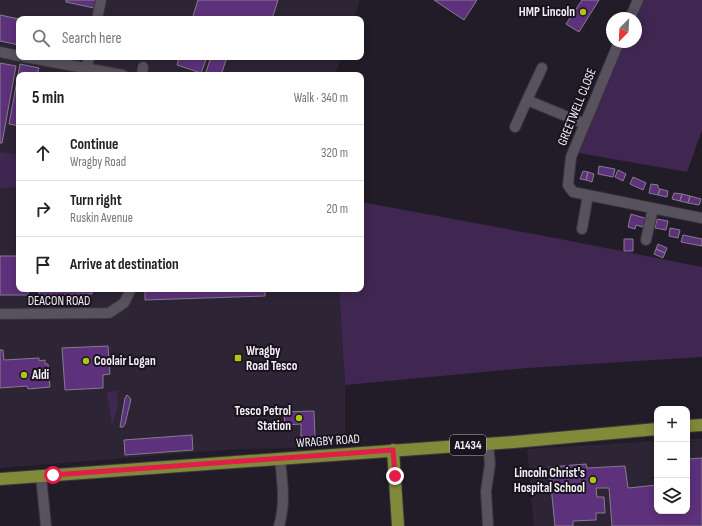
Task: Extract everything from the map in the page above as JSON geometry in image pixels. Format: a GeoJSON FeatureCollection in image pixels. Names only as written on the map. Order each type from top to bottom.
{"type":"FeatureCollection","features":[{"type":"Feature","properties":{"kind":"main road"},"geometry":{"type":"LineString","coordinates":[[690,426],[702,425]]}},
{"type":"Feature","properties":{"kind":"main road","name":"WRAGBY ROAD"},"geometry":{"type":"LineString","coordinates":[[0,478],[654,430]]}},
{"type":"Feature","properties":{"kind":"main road"},"geometry":{"type":"LineString","coordinates":[[393,450],[398,526]]}},
{"type":"Feature","properties":{"kind":"street"},"geometry":{"type":"LineString","coordinates":[[98,16],[101,0]]}},
{"type":"Feature","properties":{"kind":"street"},"geometry":{"type":"LineString","coordinates":[[633,12],[638,0]]}},
{"type":"Feature","properties":{"kind":"street","name":"GREETWELL CLOSE"},"geometry":{"type":"LineString","coordinates":[[588,195],[573,192],[568,184],[571,157],[617,48]]}},
{"type":"Feature","properties":{"kind":"street"},"geometry":{"type":"LineString","coordinates":[[0,52],[16,55]]}},
{"type":"Feature","properties":{"kind":"street"},"geometry":{"type":"LineString","coordinates":[[42,60],[108,72]]}},
{"type":"Feature","properties":{"kind":"street"},"geometry":{"type":"LineString","coordinates":[[87,68],[88,60]]}},
{"type":"Feature","properties":{"kind":"street"},"geometry":{"type":"LineString","coordinates":[[515,126],[542,68]]}},
{"type":"Feature","properties":{"kind":"street"},"geometry":{"type":"LineString","coordinates":[[527,100],[585,124]]}},
{"type":"Feature","properties":{"kind":"street"},"geometry":{"type":"LineString","coordinates":[[582,229],[588,195],[702,218]]}},
{"type":"Feature","properties":{"kind":"street"},"geometry":{"type":"LineString","coordinates":[[646,240],[653,208]]}},
{"type":"Feature","properties":{"kind":"street","name":"DEACON ROAD"},"geometry":{"type":"LineString","coordinates":[[0,314],[109,313],[124,303],[130,292]]}},
{"type":"Feature","properties":{"kind":"street"},"geometry":{"type":"LineString","coordinates":[[488,443],[490,464],[486,491],[488,526]]}},
{"type":"Feature","properties":{"kind":"street"},"geometry":{"type":"LineString","coordinates":[[279,526],[283,512],[283,487],[280,458]]}},
{"type":"Feature","properties":{"kind":"street"},"geometry":{"type":"LineString","coordinates":[[41,476],[46,526]]}},
{"type":"Feature","properties":{"kind":"shaded area"},"geometry":{"type":"Polygon","coordinates":[[[0,0],[360,0],[355,16],[16,16],[16,60],[340,60],[336,72],[16,72],[16,292],[339,292],[345,385],[345,443],[291,448],[237,449],[0,468],[0,0]]]}},
{"type":"Feature","properties":{"kind":"shaded area"},"geometry":{"type":"Polygon","coordinates":[[[641,0],[702,0],[702,130],[687,172],[579,153],[622,48],[642,48],[642,12],[636,12],[641,0]]]}},
{"type":"Feature","properties":{"kind":"shaded area"},"geometry":{"type":"Polygon","coordinates":[[[0,152],[16,155],[16,187],[0,188],[0,152]]]}},
{"type":"Feature","properties":{"kind":"shaded area"},"geometry":{"type":"Polygon","coordinates":[[[364,203],[702,267],[702,357],[527,368],[345,385],[339,292],[364,292],[364,203]]]}},
{"type":"Feature","properties":{"kind":"shaded area"},"geometry":{"type":"Polygon","coordinates":[[[117,391],[118,406],[112,426],[107,392],[117,391]]]}},
{"type":"Feature","properties":{"kind":"shaded area","name":"Lincoln Christ's Hospital School"},"geometry":{"type":"Polygon","coordinates":[[[690,439],[702,439],[702,526],[534,526],[527,449],[654,441],[654,514],[690,514],[690,439]]]}},
{"type":"Feature","properties":{"kind":"building"},"geometry":{"type":"Polygon","coordinates":[[[66,0],[96,0],[94,8],[66,2],[66,0]]]}},
{"type":"Feature","properties":{"kind":"building"},"geometry":{"type":"Polygon","coordinates":[[[198,0],[278,0],[273,16],[193,16],[198,0]]]}},
{"type":"Feature","properties":{"kind":"building"},"geometry":{"type":"Polygon","coordinates":[[[434,0],[477,0],[464,20],[434,0]]]}},
{"type":"Feature","properties":{"kind":"building","name":"HMP Lincoln"},"geometry":{"type":"Polygon","coordinates":[[[582,0],[599,0],[579,32],[566,24],[582,0]]]}},
{"type":"Feature","properties":{"kind":"building"},"geometry":{"type":"Polygon","coordinates":[[[0,15],[16,18],[16,44],[0,41],[0,15]]]}},
{"type":"Feature","properties":{"kind":"building"},"geometry":{"type":"Polygon","coordinates":[[[178,60],[206,60],[201,72],[177,65],[178,60]]]}},
{"type":"Feature","properties":{"kind":"building"},"geometry":{"type":"Polygon","coordinates":[[[210,60],[226,60],[222,72],[206,72],[210,60]]]}},
{"type":"Feature","properties":{"kind":"building"},"geometry":{"type":"Polygon","coordinates":[[[0,63],[16,66],[2,143],[0,143],[0,63]]]}},
{"type":"Feature","properties":{"kind":"building"},"geometry":{"type":"Polygon","coordinates":[[[20,64],[39,68],[38,72],[19,72],[20,64]]]}},
{"type":"Feature","properties":{"kind":"building"},"geometry":{"type":"Polygon","coordinates":[[[16,86],[16,125],[9,124],[16,86]]]}},
{"type":"Feature","properties":{"kind":"building"},"geometry":{"type":"Polygon","coordinates":[[[599,166],[615,169],[613,177],[598,174],[599,166]]]}},
{"type":"Feature","properties":{"kind":"building"},"geometry":{"type":"Polygon","coordinates":[[[618,170],[626,174],[623,181],[615,177],[618,170]]]}},
{"type":"Feature","properties":{"kind":"building"},"geometry":{"type":"Polygon","coordinates":[[[583,171],[588,172],[586,180],[580,179],[583,171]]]}},
{"type":"Feature","properties":{"kind":"building"},"geometry":{"type":"Polygon","coordinates":[[[588,172],[594,174],[592,182],[586,180],[588,172]]]}},
{"type":"Feature","properties":{"kind":"building"},"geometry":{"type":"Polygon","coordinates":[[[633,177],[646,183],[643,190],[630,184],[633,177]]]}},
{"type":"Feature","properties":{"kind":"building"},"geometry":{"type":"Polygon","coordinates":[[[651,184],[658,185],[658,188],[660,189],[658,195],[649,193],[651,184]]]}},
{"type":"Feature","properties":{"kind":"building"},"geometry":{"type":"Polygon","coordinates":[[[660,189],[668,191],[667,197],[658,195],[660,189]]]}},
{"type":"Feature","properties":{"kind":"building"},"geometry":{"type":"Polygon","coordinates":[[[674,193],[682,194],[680,201],[672,199],[674,193]]]}},
{"type":"Feature","properties":{"kind":"building"},"geometry":{"type":"Polygon","coordinates":[[[682,194],[690,196],[688,203],[680,201],[682,194]]]}},
{"type":"Feature","properties":{"kind":"building"},"geometry":{"type":"Polygon","coordinates":[[[690,196],[701,199],[699,205],[688,203],[690,196]]]}},
{"type":"Feature","properties":{"kind":"building"},"geometry":{"type":"Polygon","coordinates":[[[631,214],[648,219],[647,226],[643,225],[643,227],[636,225],[635,229],[628,227],[631,214]]]}},
{"type":"Feature","properties":{"kind":"building"},"geometry":{"type":"Polygon","coordinates":[[[657,219],[668,221],[666,230],[655,228],[657,219]]]}},
{"type":"Feature","properties":{"kind":"building"},"geometry":{"type":"Polygon","coordinates":[[[670,228],[680,230],[678,238],[669,236],[670,228]]]}},
{"type":"Feature","properties":{"kind":"building"},"geometry":{"type":"Polygon","coordinates":[[[683,235],[702,239],[702,246],[681,242],[683,235]]]}},
{"type":"Feature","properties":{"kind":"building"},"geometry":{"type":"Polygon","coordinates":[[[624,239],[633,239],[633,251],[624,251],[624,239]]]}},
{"type":"Feature","properties":{"kind":"building"},"geometry":{"type":"Polygon","coordinates":[[[658,244],[667,248],[665,253],[656,249],[658,244]]]}},
{"type":"Feature","properties":{"kind":"building"},"geometry":{"type":"Polygon","coordinates":[[[656,249],[665,253],[663,258],[654,254],[656,249]]]}},
{"type":"Feature","properties":{"kind":"building"},"geometry":{"type":"Polygon","coordinates":[[[0,256],[16,256],[16,292],[28,292],[28,295],[0,295],[0,256]]]}},
{"type":"Feature","properties":{"kind":"building"},"geometry":{"type":"Polygon","coordinates":[[[39,292],[92,292],[92,294],[39,295],[39,292]]]}},
{"type":"Feature","properties":{"kind":"building"},"geometry":{"type":"Polygon","coordinates":[[[145,292],[265,292],[265,296],[145,300],[145,292]]]}},
{"type":"Feature","properties":{"kind":"building","name":"Coolair Logan"},"geometry":{"type":"Polygon","coordinates":[[[108,346],[110,374],[103,375],[103,388],[65,390],[62,348],[108,346]]]}},
{"type":"Feature","properties":{"kind":"building","name":"Aldi"},"geometry":{"type":"Polygon","coordinates":[[[0,350],[3,350],[4,360],[39,358],[39,361],[45,360],[45,364],[48,364],[50,387],[28,389],[27,386],[0,388],[0,350]]]}},
{"type":"Feature","properties":{"kind":"building"},"geometry":{"type":"Polygon","coordinates":[[[127,395],[131,399],[125,424],[123,427],[120,427],[125,398],[127,395]]]}},
{"type":"Feature","properties":{"kind":"building","name":"Tesco Petrol Station"},"geometry":{"type":"Polygon","coordinates":[[[314,411],[315,437],[301,437],[301,424],[285,425],[284,412],[314,411]]]}},
{"type":"Feature","properties":{"kind":"building"},"geometry":{"type":"Polygon","coordinates":[[[192,435],[193,450],[125,455],[124,440],[192,435]]]}},
{"type":"Feature","properties":{"kind":"building"},"geometry":{"type":"Polygon","coordinates":[[[702,458],[702,526],[612,526],[609,488],[596,488],[597,497],[604,497],[605,513],[596,513],[596,520],[573,521],[573,526],[555,526],[549,467],[586,464],[587,468],[625,466],[628,488],[654,485],[654,514],[690,514],[690,459],[702,458]]]}},
{"type":"Feature","properties":{"kind":"place","name":"HMP Lincoln"},"geometry":{"type":"Point","coordinates":[583,12]}},
{"type":"Feature","properties":{"kind":"place","name":"Wragby Road Tesco"},"geometry":{"type":"Point","coordinates":[238,358]}},
{"type":"Feature","properties":{"kind":"place","name":"Coolair Logan"},"geometry":{"type":"Point","coordinates":[86,361]}},
{"type":"Feature","properties":{"kind":"place","name":"Aldi"},"geometry":{"type":"Point","coordinates":[24,375]}},
{"type":"Feature","properties":{"kind":"place","name":"Tesco Petrol Station"},"geometry":{"type":"Point","coordinates":[299,418]}},
{"type":"Feature","properties":{"kind":"place","name":"Lincoln Christ's Hospital School"},"geometry":{"type":"Point","coordinates":[593,480]}},
{"type":"Feature","properties":{"kind":"route"},"geometry":{"type":"LineString","coordinates":[[53,475],[393,450],[395,476]]}}]}
